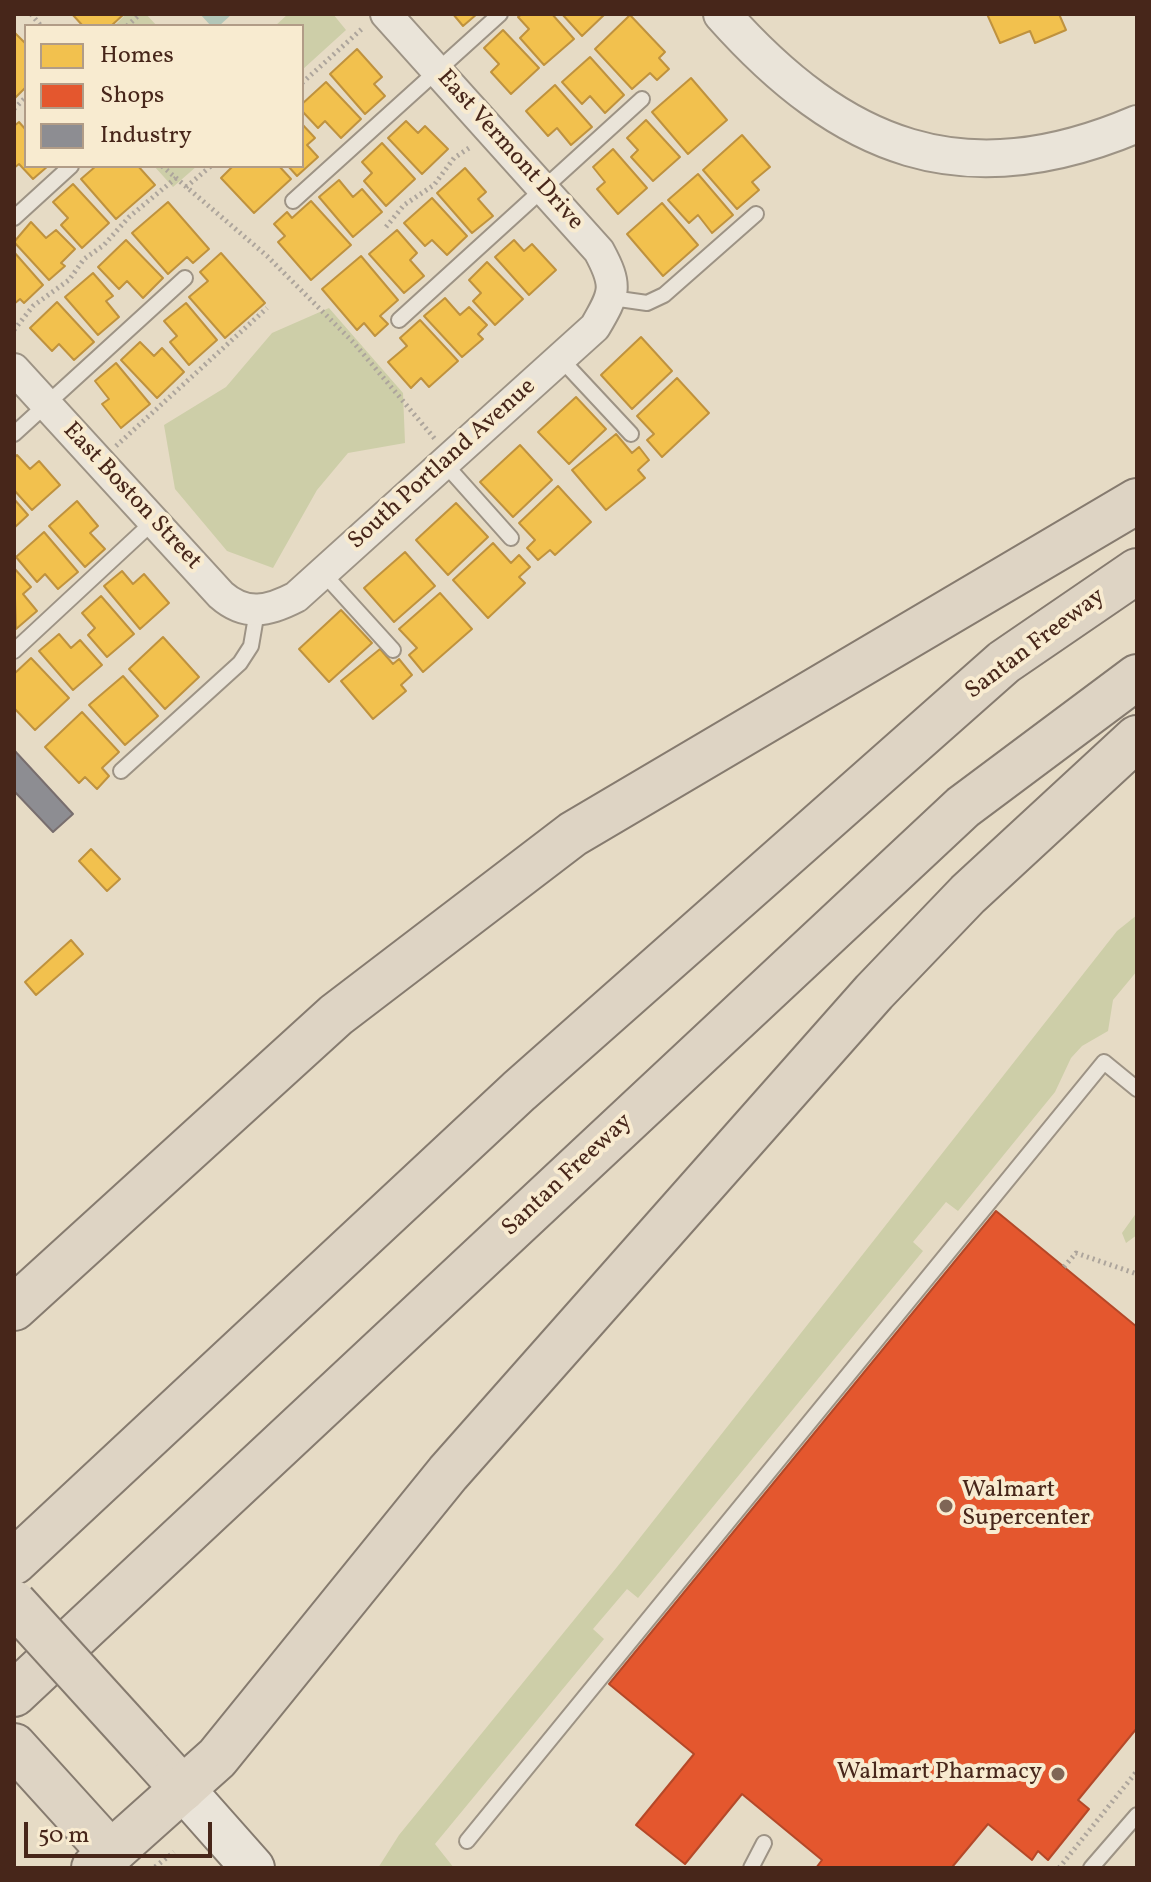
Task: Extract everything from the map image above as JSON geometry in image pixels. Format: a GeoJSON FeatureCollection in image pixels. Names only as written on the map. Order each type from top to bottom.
{"type":"FeatureCollection","features":[{"type":"Feature","properties":{"kind":"main road"},"geometry":{"type":"LineString","coordinates":[[14,1308],[336,1015],[573,834],[1137,501]]}},
{"type":"Feature","properties":{"kind":"main road","name":"Santan Freeway"},"geometry":{"type":"LineString","coordinates":[[14,1562],[519,1091],[956,704],[1004,662],[1137,571]]}},
{"type":"Feature","properties":{"kind":"main road","name":"Santan Freeway"},"geometry":{"type":"LineString","coordinates":[[14,1694],[963,807],[1137,677]]}},
{"type":"Feature","properties":{"kind":"main road"},"geometry":{"type":"LineString","coordinates":[[14,1746],[76,1814],[110,1863],[217,1758],[448,1473],[874,992],[968,894],[1137,738]]}},
{"type":"Feature","properties":{"kind":"main road"},"geometry":{"type":"LineString","coordinates":[[14,1603],[253,1868]]}},
{"type":"Feature","properties":{"kind":"street"},"geometry":{"type":"LineString","coordinates":[[722,14],[757,54],[827,111],[876,136],[932,156],[1021,156],[1077,145],[1137,124]]}},
{"type":"Feature","properties":{"kind":"street","name":"East Vermont Drive"},"geometry":{"type":"LineString","coordinates":[[375,20],[437,71],[599,251],[612,274],[612,298]]}},
{"type":"Feature","properties":{"kind":"street","name":"South Portland Avenue"},"geometry":{"type":"LineString","coordinates":[[257,611],[270,610],[296,597],[442,455],[595,327],[612,298]]}},
{"type":"Feature","properties":{"kind":"street","name":"East Boston Street"},"geometry":{"type":"LineString","coordinates":[[14,369],[225,598],[235,605],[257,611]]}},
{"type":"Feature","properties":{"kind":"lane"},"geometry":{"type":"LineString","coordinates":[[293,201],[500,14]]}},
{"type":"Feature","properties":{"kind":"lane"},"geometry":{"type":"LineString","coordinates":[[399,320],[642,99]]}},
{"type":"Feature","properties":{"kind":"lane"},"geometry":{"type":"LineString","coordinates":[[14,218],[69,168]]}},
{"type":"Feature","properties":{"kind":"lane"},"geometry":{"type":"LineString","coordinates":[[612,298],[647,303],[664,295],[756,214]]}},
{"type":"Feature","properties":{"kind":"lane"},"geometry":{"type":"LineString","coordinates":[[14,434],[185,278]]}},
{"type":"Feature","properties":{"kind":"lane"},"geometry":{"type":"LineString","coordinates":[[560,358],[631,434]]}},
{"type":"Feature","properties":{"kind":"lane"},"geometry":{"type":"LineString","coordinates":[[442,455],[511,538]]}},
{"type":"Feature","properties":{"kind":"lane"},"geometry":{"type":"LineString","coordinates":[[14,651],[154,521]]}},
{"type":"Feature","properties":{"kind":"lane"},"geometry":{"type":"LineString","coordinates":[[323,573],[393,650]]}},
{"type":"Feature","properties":{"kind":"lane"},"geometry":{"type":"LineString","coordinates":[[121,771],[240,663],[251,646],[257,611]]}},
{"type":"Feature","properties":{"kind":"lane"},"geometry":{"type":"LineString","coordinates":[[467,1841],[1104,1062],[1137,1089]]}},
{"type":"Feature","properties":{"kind":"lane"},"geometry":{"type":"LineString","coordinates":[[1091,1868],[1137,1815]]}},
{"type":"Feature","properties":{"kind":"lane"},"geometry":{"type":"LineString","coordinates":[[751,1868],[764,1843]]}},
{"type":"Feature","properties":{"kind":"path"},"geometry":{"type":"LineString","coordinates":[[304,81],[375,20]]}},
{"type":"Feature","properties":{"kind":"path"},"geometry":{"type":"LineString","coordinates":[[386,227],[404,205],[434,185],[454,158],[473,146]]}},
{"type":"Feature","properties":{"kind":"path"},"geometry":{"type":"LineString","coordinates":[[164,168],[267,256],[354,343],[442,455]]}},
{"type":"Feature","properties":{"kind":"path"},"geometry":{"type":"LineString","coordinates":[[186,187],[209,168]]}},
{"type":"Feature","properties":{"kind":"path"},"geometry":{"type":"LineString","coordinates":[[14,330],[33,306],[69,280],[84,259],[111,239],[129,217],[176,178]]}},
{"type":"Feature","properties":{"kind":"path"},"geometry":{"type":"LineString","coordinates":[[113,450],[267,308]]}},
{"type":"Feature","properties":{"kind":"path"},"geometry":{"type":"LineString","coordinates":[[1064,1267],[1076,1253],[1137,1274]]}},
{"type":"Feature","properties":{"kind":"path"},"geometry":{"type":"LineString","coordinates":[[1059,1868],[1137,1771]]}},
{"type":"Feature","properties":{"kind":"path"},"geometry":{"type":"LineString","coordinates":[[155,1867],[174,1852]]}},
{"type":"Feature","properties":{"kind":"green space"},"geometry":{"type":"Polygon","coordinates":[[[126,14],[146,14],[155,24],[116,24],[126,14]]]}},
{"type":"Feature","properties":{"kind":"green space"},"geometry":{"type":"Polygon","coordinates":[[[288,14],[333,14],[346,30],[304,68],[304,24],[277,24],[288,14]]]}},
{"type":"Feature","properties":{"kind":"green space"},"geometry":{"type":"Polygon","coordinates":[[[156,168],[195,168],[173,187],[156,168]]]}},
{"type":"Feature","properties":{"kind":"green space"},"geometry":{"type":"Polygon","coordinates":[[[329,308],[403,393],[405,443],[348,453],[317,490],[273,568],[227,551],[175,489],[164,425],[226,387],[272,333],[329,308]]]}},
{"type":"Feature","properties":{"kind":"green space"},"geometry":{"type":"Polygon","coordinates":[[[1137,915],[1137,971],[1113,1000],[1108,1031],[1082,1046],[1071,1058],[1055,1092],[958,1211],[946,1202],[913,1242],[923,1251],[638,1598],[627,1589],[593,1629],[604,1639],[435,1844],[454,1868],[378,1868],[399,1835],[617,1567],[1117,931],[1137,915]]]}},
{"type":"Feature","properties":{"kind":"green space"},"geometry":{"type":"Polygon","coordinates":[[[1137,1212],[1137,1235],[1126,1243],[1122,1233],[1137,1212]]]}},
{"type":"Feature","properties":{"kind":"shaded area"},"geometry":{"type":"Polygon","coordinates":[[[200,14],[232,14],[221,24],[209,24],[200,14]]]}},
{"type":"Feature","properties":{"kind":"building: Homes"},"geometry":{"type":"Polygon","coordinates":[[[72,14],[124,14],[113,24],[81,24],[72,14]]]}},
{"type":"Feature","properties":{"kind":"building: Homes"},"geometry":{"type":"Polygon","coordinates":[[[453,14],[477,14],[463,26],[453,14]]]}},
{"type":"Feature","properties":{"kind":"building: Homes"},"geometry":{"type":"Polygon","coordinates":[[[522,14],[552,14],[574,39],[544,65],[520,38],[529,29],[518,17],[522,14]]]}},
{"type":"Feature","properties":{"kind":"building: Homes"},"geometry":{"type":"Polygon","coordinates":[[[562,14],[605,14],[582,36],[562,14]]]}},
{"type":"Feature","properties":{"kind":"building: Homes"},"geometry":{"type":"Polygon","coordinates":[[[987,14],[1059,14],[1066,30],[1035,43],[1030,31],[1000,43],[987,14]]]}},
{"type":"Feature","properties":{"kind":"building: Homes"},"geometry":{"type":"Polygon","coordinates":[[[630,15],[665,52],[659,58],[669,69],[657,80],[650,73],[632,89],[595,49],[630,15]]]}},
{"type":"Feature","properties":{"kind":"building: Homes"},"geometry":{"type":"Polygon","coordinates":[[[503,30],[539,68],[511,94],[491,72],[499,64],[484,48],[503,30]]]}},
{"type":"Feature","properties":{"kind":"building: Homes"},"geometry":{"type":"Polygon","coordinates":[[[14,32],[24,42],[24,89],[14,99],[14,32]]]}},
{"type":"Feature","properties":{"kind":"building: Homes"},"geometry":{"type":"Polygon","coordinates":[[[357,49],[382,77],[374,84],[385,96],[365,114],[330,74],[357,49]]]}},
{"type":"Feature","properties":{"kind":"building: Homes"},"geometry":{"type":"Polygon","coordinates":[[[590,57],[624,95],[605,113],[590,96],[582,104],[562,82],[590,57]]]}},
{"type":"Feature","properties":{"kind":"building: Homes"},"geometry":{"type":"Polygon","coordinates":[[[691,78],[727,120],[688,154],[652,112],[691,78]]]}},
{"type":"Feature","properties":{"kind":"building: Homes"},"geometry":{"type":"Polygon","coordinates":[[[326,82],[361,119],[341,138],[325,121],[318,128],[304,113],[304,102],[326,82]]]}},
{"type":"Feature","properties":{"kind":"building: Homes"},"geometry":{"type":"Polygon","coordinates":[[[555,85],[592,127],[571,145],[557,128],[548,136],[526,111],[555,85]]]}},
{"type":"Feature","properties":{"kind":"building: Homes"},"geometry":{"type":"Polygon","coordinates":[[[646,120],[680,157],[653,181],[631,157],[638,150],[627,138],[646,120]]]}},
{"type":"Feature","properties":{"kind":"building: Homes"},"geometry":{"type":"Polygon","coordinates":[[[406,121],[418,133],[425,126],[448,149],[422,174],[388,138],[406,121]]]}},
{"type":"Feature","properties":{"kind":"building: Homes"},"geometry":{"type":"Polygon","coordinates":[[[19,122],[24,128],[24,168],[46,168],[33,179],[19,164],[14,168],[14,126],[19,122]]]}},
{"type":"Feature","properties":{"kind":"building: Homes"},"geometry":{"type":"Polygon","coordinates":[[[304,126],[315,138],[307,145],[318,157],[297,176],[290,168],[304,168],[304,126]]]}},
{"type":"Feature","properties":{"kind":"building: Homes"},"geometry":{"type":"Polygon","coordinates":[[[742,135],[770,167],[752,182],[759,190],[737,209],[703,170],[742,135]]]}},
{"type":"Feature","properties":{"kind":"building: Homes"},"geometry":{"type":"Polygon","coordinates":[[[382,143],[415,179],[386,206],[364,181],[372,173],[362,162],[382,143]]]}},
{"type":"Feature","properties":{"kind":"building: Homes"},"geometry":{"type":"Polygon","coordinates":[[[613,149],[647,188],[618,214],[597,189],[605,182],[593,167],[613,149]]]}},
{"type":"Feature","properties":{"kind":"building: Homes"},"geometry":{"type":"Polygon","coordinates":[[[94,168],[140,168],[155,185],[116,219],[81,179],[94,168]]]}},
{"type":"Feature","properties":{"kind":"building: Homes"},"geometry":{"type":"Polygon","coordinates":[[[231,168],[281,168],[291,179],[254,213],[221,178],[231,168]]]}},
{"type":"Feature","properties":{"kind":"building: Homes"},"geometry":{"type":"Polygon","coordinates":[[[465,168],[486,192],[478,199],[493,216],[472,233],[437,193],[465,168]]]}},
{"type":"Feature","properties":{"kind":"building: Homes"},"geometry":{"type":"Polygon","coordinates":[[[698,174],[733,215],[712,233],[698,215],[689,223],[668,200],[698,174]]]}},
{"type":"Feature","properties":{"kind":"building: Homes"},"geometry":{"type":"Polygon","coordinates":[[[339,180],[353,197],[362,189],[382,212],[353,237],[319,197],[339,180]]]}},
{"type":"Feature","properties":{"kind":"building: Homes"},"geometry":{"type":"Polygon","coordinates":[[[73,184],[109,223],[82,248],[61,225],[68,218],[53,202],[73,184]]]}},
{"type":"Feature","properties":{"kind":"building: Homes"},"geometry":{"type":"Polygon","coordinates":[[[432,198],[467,236],[447,255],[432,240],[425,246],[404,223],[432,198]]]}},
{"type":"Feature","properties":{"kind":"building: Homes"},"geometry":{"type":"Polygon","coordinates":[[[311,201],[351,245],[311,280],[278,242],[285,236],[274,224],[287,212],[292,218],[311,201]]]}},
{"type":"Feature","properties":{"kind":"building: Homes"},"geometry":{"type":"Polygon","coordinates":[[[168,202],[209,249],[193,263],[187,257],[168,274],[132,233],[168,202]]]}},
{"type":"Feature","properties":{"kind":"building: Homes"},"geometry":{"type":"Polygon","coordinates":[[[662,203],[698,245],[663,276],[627,234],[662,203]]]}},
{"type":"Feature","properties":{"kind":"building: Homes"},"geometry":{"type":"Polygon","coordinates":[[[31,222],[46,238],[56,230],[75,249],[61,263],[65,266],[49,280],[14,242],[31,222]]]}},
{"type":"Feature","properties":{"kind":"building: Homes"},"geometry":{"type":"Polygon","coordinates":[[[397,230],[417,253],[410,260],[424,276],[404,293],[369,254],[397,230]]]}},
{"type":"Feature","properties":{"kind":"building: Homes"},"geometry":{"type":"Polygon","coordinates":[[[126,240],[163,278],[143,298],[127,281],[119,289],[98,267],[126,240]]]}},
{"type":"Feature","properties":{"kind":"building: Homes"},"geometry":{"type":"Polygon","coordinates":[[[514,240],[524,251],[532,244],[556,270],[529,295],[495,257],[514,240]]]}},
{"type":"Feature","properties":{"kind":"building: Homes"},"geometry":{"type":"Polygon","coordinates":[[[14,252],[43,285],[24,303],[20,299],[14,304],[14,252]]]}},
{"type":"Feature","properties":{"kind":"building: Homes"},"geometry":{"type":"Polygon","coordinates":[[[221,253],[265,303],[225,338],[189,297],[208,281],[200,272],[221,253]]]}},
{"type":"Feature","properties":{"kind":"building: Homes"},"geometry":{"type":"Polygon","coordinates":[[[361,256],[398,300],[380,316],[388,324],[375,336],[364,323],[357,330],[322,289],[361,256]]]}},
{"type":"Feature","properties":{"kind":"building: Homes"},"geometry":{"type":"Polygon","coordinates":[[[487,262],[523,299],[495,325],[473,301],[481,293],[469,280],[487,262]]]}},
{"type":"Feature","properties":{"kind":"building: Homes"},"geometry":{"type":"Polygon","coordinates":[[[93,273],[113,296],[106,301],[119,317],[98,335],[65,297],[93,273]]]}},
{"type":"Feature","properties":{"kind":"building: Homes"},"geometry":{"type":"Polygon","coordinates":[[[445,298],[460,315],[469,307],[487,325],[478,334],[483,339],[462,357],[424,316],[445,298]]]}},
{"type":"Feature","properties":{"kind":"building: Homes"},"geometry":{"type":"Polygon","coordinates":[[[57,302],[94,342],[74,360],[59,344],[52,351],[30,328],[57,302]]]}},
{"type":"Feature","properties":{"kind":"building: Homes"},"geometry":{"type":"Polygon","coordinates":[[[186,303],[217,340],[189,365],[170,342],[177,336],[164,321],[186,303]]]}},
{"type":"Feature","properties":{"kind":"building: Homes"},"geometry":{"type":"Polygon","coordinates":[[[420,320],[458,361],[429,387],[421,378],[411,388],[388,362],[407,346],[400,338],[420,320]]]}},
{"type":"Feature","properties":{"kind":"building: Homes"},"geometry":{"type":"Polygon","coordinates":[[[641,337],[672,371],[632,409],[601,375],[641,337]]]}},
{"type":"Feature","properties":{"kind":"building: Homes"},"geometry":{"type":"Polygon","coordinates":[[[140,342],[154,356],[162,348],[184,372],[157,398],[121,360],[140,342]]]}},
{"type":"Feature","properties":{"kind":"building: Homes"},"geometry":{"type":"Polygon","coordinates":[[[116,363],[150,404],[121,428],[102,404],[109,399],[95,381],[116,363]]]}},
{"type":"Feature","properties":{"kind":"building: Homes"},"geometry":{"type":"Polygon","coordinates":[[[677,378],[709,413],[662,457],[647,440],[654,434],[637,416],[677,378]]]}},
{"type":"Feature","properties":{"kind":"building: Homes"},"geometry":{"type":"Polygon","coordinates":[[[576,397],[606,429],[569,464],[538,432],[576,397]]]}},
{"type":"Feature","properties":{"kind":"building: Homes"},"geometry":{"type":"Polygon","coordinates":[[[616,434],[632,453],[639,447],[649,460],[638,470],[645,478],[606,510],[572,470],[616,434]]]}},
{"type":"Feature","properties":{"kind":"building: Homes"},"geometry":{"type":"Polygon","coordinates":[[[520,445],[552,480],[513,517],[480,482],[520,445]]]}},
{"type":"Feature","properties":{"kind":"building: Homes"},"geometry":{"type":"Polygon","coordinates":[[[17,455],[30,469],[39,461],[60,485],[32,510],[14,490],[14,458],[17,455]]]}},
{"type":"Feature","properties":{"kind":"building: Homes"},"geometry":{"type":"Polygon","coordinates":[[[558,486],[591,522],[555,555],[550,550],[538,560],[527,548],[535,540],[519,523],[558,486]]]}},
{"type":"Feature","properties":{"kind":"building: Homes"},"geometry":{"type":"Polygon","coordinates":[[[14,499],[28,515],[14,528],[14,499]]]}},
{"type":"Feature","properties":{"kind":"building: Homes"},"geometry":{"type":"Polygon","coordinates":[[[77,501],[98,526],[90,533],[105,549],[85,567],[49,526],[77,501]]]}},
{"type":"Feature","properties":{"kind":"building: Homes"},"geometry":{"type":"Polygon","coordinates":[[[456,503],[488,537],[448,575],[416,540],[456,503]]]}},
{"type":"Feature","properties":{"kind":"building: Homes"},"geometry":{"type":"Polygon","coordinates":[[[44,532],[78,572],[58,589],[45,574],[37,582],[16,557],[44,532]]]}},
{"type":"Feature","properties":{"kind":"building: Homes"},"geometry":{"type":"Polygon","coordinates":[[[493,543],[511,563],[519,555],[530,567],[519,577],[525,583],[488,618],[453,580],[493,543]]]}},
{"type":"Feature","properties":{"kind":"building: Homes"},"geometry":{"type":"Polygon","coordinates":[[[405,552],[435,586],[394,622],[364,588],[405,552]]]}},
{"type":"Feature","properties":{"kind":"building: Homes"},"geometry":{"type":"Polygon","coordinates":[[[14,568],[31,587],[23,594],[37,611],[16,629],[14,568]]]}},
{"type":"Feature","properties":{"kind":"building: Homes"},"geometry":{"type":"Polygon","coordinates":[[[122,571],[133,584],[144,574],[169,603],[140,629],[104,586],[122,571]]]}},
{"type":"Feature","properties":{"kind":"building: Homes"},"geometry":{"type":"Polygon","coordinates":[[[440,593],[472,629],[423,672],[409,655],[417,648],[399,629],[440,593]]]}},
{"type":"Feature","properties":{"kind":"building: Homes"},"geometry":{"type":"Polygon","coordinates":[[[101,596],[134,634],[107,657],[88,635],[95,628],[82,613],[101,596]]]}},
{"type":"Feature","properties":{"kind":"building: Homes"},"geometry":{"type":"Polygon","coordinates":[[[341,610],[372,643],[329,682],[299,649],[341,610]]]}},
{"type":"Feature","properties":{"kind":"building: Homes"},"geometry":{"type":"Polygon","coordinates":[[[59,634],[71,648],[80,640],[102,665],[73,690],[39,651],[59,634]]]}},
{"type":"Feature","properties":{"kind":"building: Homes"},"geometry":{"type":"Polygon","coordinates":[[[163,637],[199,677],[165,709],[129,669],[163,637]]]}},
{"type":"Feature","properties":{"kind":"building: Homes"},"geometry":{"type":"Polygon","coordinates":[[[380,649],[393,664],[399,659],[412,675],[401,685],[406,691],[373,719],[341,681],[380,649]]]}},
{"type":"Feature","properties":{"kind":"building: Homes"},"geometry":{"type":"Polygon","coordinates":[[[31,658],[69,698],[35,730],[14,708],[14,674],[31,658]]]}},
{"type":"Feature","properties":{"kind":"building: Homes"},"geometry":{"type":"Polygon","coordinates":[[[123,676],[158,716],[125,745],[89,705],[123,676]]]}},
{"type":"Feature","properties":{"kind":"building: Homes"},"geometry":{"type":"Polygon","coordinates":[[[82,712],[119,752],[102,768],[109,776],[97,789],[85,777],[79,783],[45,747],[82,712]]]}},
{"type":"Feature","properties":{"kind":"building: Homes"},"geometry":{"type":"Polygon","coordinates":[[[91,849],[120,879],[107,891],[79,861],[91,849]]]}},
{"type":"Feature","properties":{"kind":"building: Homes"},"geometry":{"type":"Polygon","coordinates":[[[71,940],[83,954],[36,995],[25,982],[71,940]]]}},
{"type":"Feature","properties":{"kind":"building: Shops","name":"Walmart Supercenter"},"geometry":{"type":"Polygon","coordinates":[[[996,1211],[1137,1327],[1137,1728],[1078,1800],[1089,1809],[1048,1860],[1038,1851],[1032,1860],[988,1824],[953,1866],[956,1868],[816,1868],[822,1860],[742,1794],[685,1864],[636,1825],[694,1754],[609,1684],[996,1211]]]}},
{"type":"Feature","properties":{"kind":"building: Industry"},"geometry":{"type":"Polygon","coordinates":[[[14,750],[73,814],[53,832],[14,791],[14,750]]]}},
{"type":"Feature","properties":{"kind":"place","name":"Walmart Supercenter"},"geometry":{"type":"Point","coordinates":[946,1506]}},
{"type":"Feature","properties":{"kind":"place","name":"Walmart Pharmacy"},"geometry":{"type":"Point","coordinates":[1058,1774]}}]}
